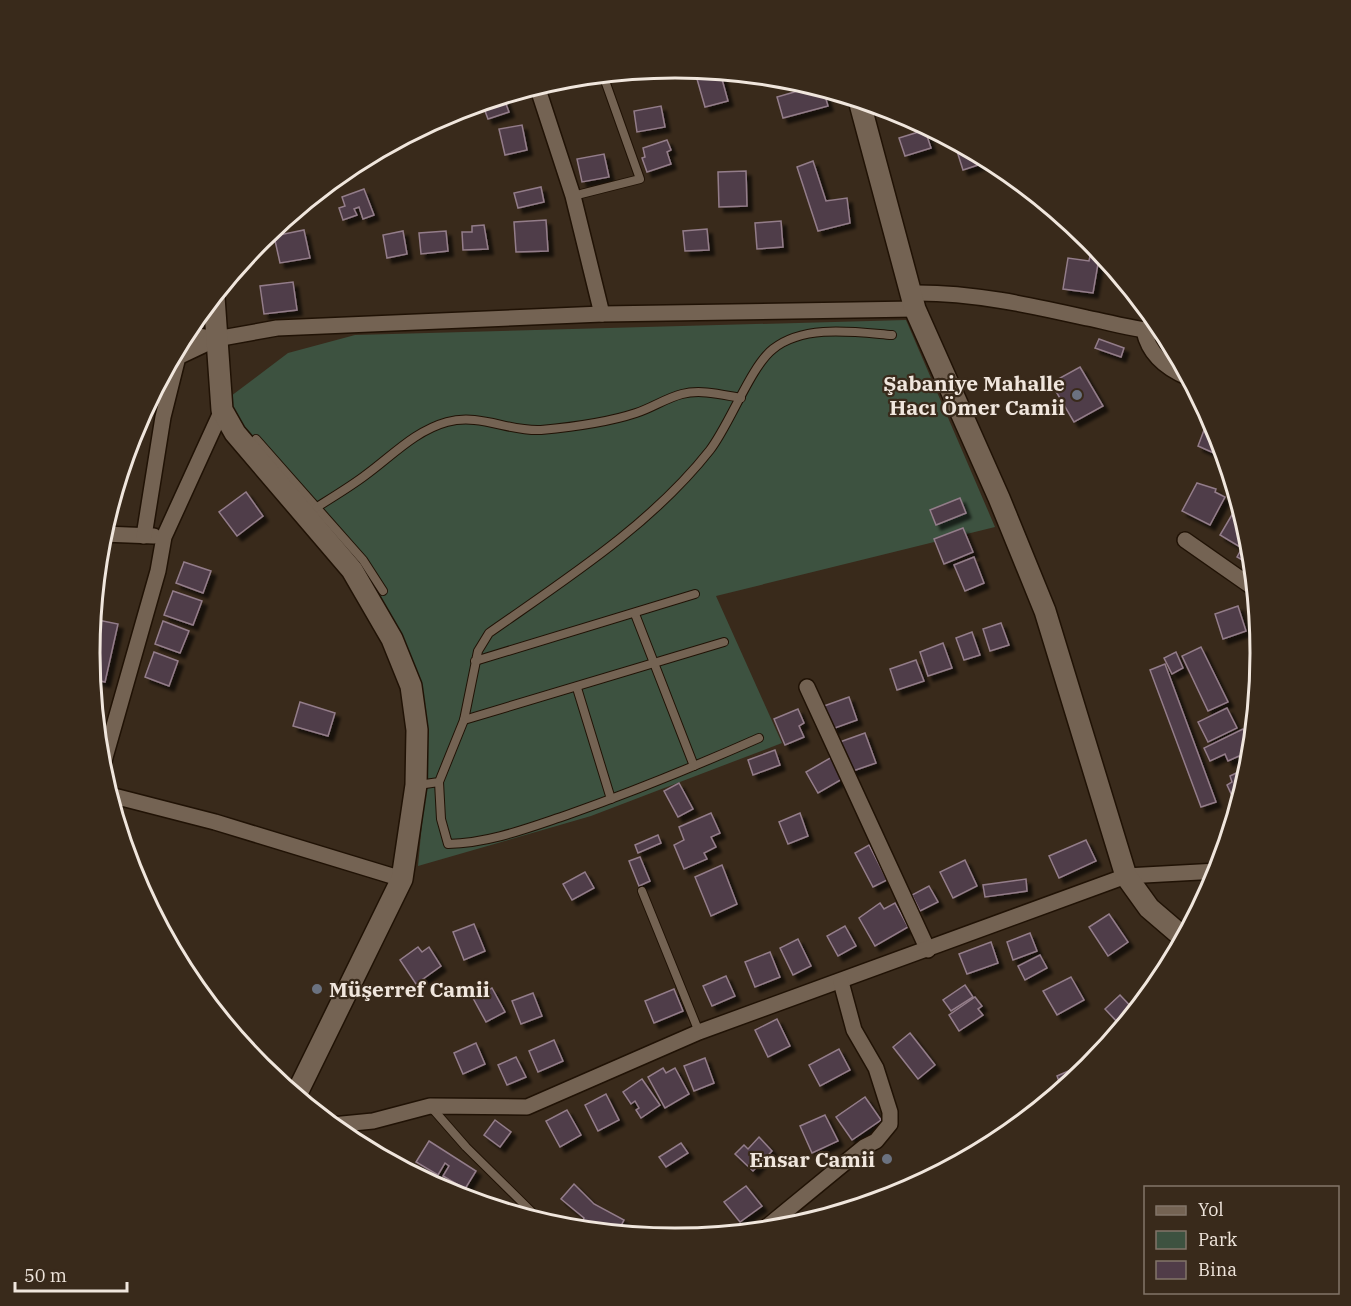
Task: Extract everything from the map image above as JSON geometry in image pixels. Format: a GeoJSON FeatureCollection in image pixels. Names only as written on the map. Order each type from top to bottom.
{"type":"FeatureCollection","features":[{"type":"Feature","properties":{"kind":"street"},"geometry":{"type":"LineString","coordinates":[[540,95],[573,196],[602,314]]}},
{"type":"Feature","properties":{"kind":"street"},"geometry":{"type":"LineString","coordinates":[[862,110],[914,301],[1045,611],[1126,876],[1149,908],[1178,932]]}},
{"type":"Feature","properties":{"kind":"street"},"geometry":{"type":"LineString","coordinates":[[185,354],[216,339],[277,328],[914,301],[949,293],[1087,317],[1152,332]]}},
{"type":"Feature","properties":{"kind":"street"},"geometry":{"type":"LineString","coordinates":[[215,309],[222,410],[235,433],[352,570],[392,639],[411,686],[417,730],[416,785],[402,879],[299,1088]]}},
{"type":"Feature","properties":{"kind":"street"},"geometry":{"type":"LineString","coordinates":[[1144,331],[1146,343],[1156,358],[1175,369]]}},
{"type":"Feature","properties":{"kind":"street"},"geometry":{"type":"LineString","coordinates":[[196,336],[216,339]]}},
{"type":"Feature","properties":{"kind":"street"},"geometry":{"type":"LineString","coordinates":[[144,536],[163,417],[174,372]]}},
{"type":"Feature","properties":{"kind":"street"},"geometry":{"type":"LineString","coordinates":[[105,729],[158,571],[164,537],[222,410]]}},
{"type":"Feature","properties":{"kind":"street"},"geometry":{"type":"LineString","coordinates":[[113,535],[164,537]]}},
{"type":"Feature","properties":{"kind":"street"},"geometry":{"type":"LineString","coordinates":[[1185,540],[1246,584]]}},
{"type":"Feature","properties":{"kind":"street"},"geometry":{"type":"LineString","coordinates":[[807,687],[928,950]]}},
{"type":"Feature","properties":{"kind":"street"},"geometry":{"type":"LineString","coordinates":[[119,797],[215,822],[402,879]]}},
{"type":"Feature","properties":{"kind":"street"},"geometry":{"type":"LineString","coordinates":[[346,1124],[373,1121],[430,1106],[526,1107],[699,1032],[1126,876],[1208,872]]}},
{"type":"Feature","properties":{"kind":"street"},"geometry":{"type":"LineString","coordinates":[[777,1219],[864,1148],[876,1141],[890,1124],[890,1112],[876,1068],[854,1030],[841,982]]}},
{"type":"Feature","properties":{"kind":"lane"},"geometry":{"type":"LineString","coordinates":[[573,196],[640,179],[606,82]]}},
{"type":"Feature","properties":{"kind":"lane"},"geometry":{"type":"LineString","coordinates":[[759,738],[611,799],[521,831],[473,843],[448,844],[441,819],[439,782],[464,720],[475,661],[489,633],[621,537],[668,495],[710,450],[772,349],[801,334],[858,333],[892,336]]}},
{"type":"Feature","properties":{"kind":"lane"},"geometry":{"type":"LineString","coordinates":[[317,507],[364,476],[403,444],[446,422],[464,420],[492,422],[521,431],[543,430],[590,424],[637,413],[683,393],[713,393],[741,398]]}},
{"type":"Feature","properties":{"kind":"lane"},"geometry":{"type":"LineString","coordinates":[[256,439],[363,560],[383,591]]}},
{"type":"Feature","properties":{"kind":"lane"},"geometry":{"type":"LineString","coordinates":[[475,661],[695,594]]}},
{"type":"Feature","properties":{"kind":"lane"},"geometry":{"type":"LineString","coordinates":[[635,614],[694,766]]}},
{"type":"Feature","properties":{"kind":"lane"},"geometry":{"type":"LineString","coordinates":[[464,720],[577,688],[724,642]]}},
{"type":"Feature","properties":{"kind":"lane"},"geometry":{"type":"LineString","coordinates":[[577,688],[611,799]]}},
{"type":"Feature","properties":{"kind":"lane"},"geometry":{"type":"LineString","coordinates":[[416,785],[439,782]]}},
{"type":"Feature","properties":{"kind":"lane"},"geometry":{"type":"LineString","coordinates":[[642,891],[699,1032]]}},
{"type":"Feature","properties":{"kind":"lane"},"geometry":{"type":"LineString","coordinates":[[430,1106],[466,1147],[528,1208]]}},
{"type":"Feature","properties":{"kind":"green space"},"geometry":{"type":"Polygon","coordinates":[[[906,320],[995,527],[716,596],[782,743],[591,816],[418,866],[427,770],[424,719],[413,661],[364,580],[228,414],[231,396],[288,353],[355,335],[906,320]]]}},
{"type":"Feature","properties":{"kind":"building"},"geometry":{"type":"Polygon","coordinates":[[[697,79],[722,80],[728,101],[705,107],[697,79]]]}},
{"type":"Feature","properties":{"kind":"building"},"geometry":{"type":"Polygon","coordinates":[[[797,91],[826,99],[828,106],[783,118],[777,97],[797,91]]]}},
{"type":"Feature","properties":{"kind":"building"},"geometry":{"type":"Polygon","coordinates":[[[506,104],[509,112],[488,119],[485,111],[506,104]]]}},
{"type":"Feature","properties":{"kind":"building"},"geometry":{"type":"Polygon","coordinates":[[[661,106],[665,127],[637,132],[634,111],[661,106]]]}},
{"type":"Feature","properties":{"kind":"building"},"geometry":{"type":"Polygon","coordinates":[[[522,125],[527,150],[505,155],[499,129],[522,125]]]}},
{"type":"Feature","properties":{"kind":"building"},"geometry":{"type":"Polygon","coordinates":[[[919,132],[927,136],[931,148],[905,156],[899,138],[919,132]]]}},
{"type":"Feature","properties":{"kind":"building"},"geometry":{"type":"Polygon","coordinates":[[[667,140],[671,150],[667,152],[671,164],[647,172],[642,158],[645,157],[643,148],[667,140]]]}},
{"type":"Feature","properties":{"kind":"building"},"geometry":{"type":"Polygon","coordinates":[[[957,152],[979,165],[963,170],[957,152]]]}},
{"type":"Feature","properties":{"kind":"building"},"geometry":{"type":"Polygon","coordinates":[[[604,154],[609,177],[582,182],[577,159],[604,154]]]}},
{"type":"Feature","properties":{"kind":"building"},"geometry":{"type":"Polygon","coordinates":[[[813,161],[826,201],[847,198],[850,223],[818,231],[797,167],[813,161]]]}},
{"type":"Feature","properties":{"kind":"building"},"geometry":{"type":"Polygon","coordinates":[[[746,171],[747,206],[719,207],[718,172],[746,171]]]}},
{"type":"Feature","properties":{"kind":"building"},"geometry":{"type":"Polygon","coordinates":[[[541,187],[544,202],[518,208],[514,193],[541,187]]]}},
{"type":"Feature","properties":{"kind":"building"},"geometry":{"type":"Polygon","coordinates":[[[364,189],[374,215],[363,219],[359,207],[354,209],[357,215],[343,220],[339,208],[345,206],[342,197],[364,189]]]}},
{"type":"Feature","properties":{"kind":"building"},"geometry":{"type":"Polygon","coordinates":[[[546,220],[548,251],[516,252],[514,222],[546,220]]]}},
{"type":"Feature","properties":{"kind":"building"},"geometry":{"type":"Polygon","coordinates":[[[781,221],[783,247],[757,249],[755,223],[781,221]]]}},
{"type":"Feature","properties":{"kind":"building"},"geometry":{"type":"Polygon","coordinates":[[[484,225],[488,249],[463,250],[462,232],[472,232],[472,226],[484,225]]]}},
{"type":"Feature","properties":{"kind":"building"},"geometry":{"type":"Polygon","coordinates":[[[707,229],[709,250],[685,251],[683,231],[707,229]]]}},
{"type":"Feature","properties":{"kind":"building"},"geometry":{"type":"Polygon","coordinates":[[[304,230],[310,258],[280,263],[275,240],[281,235],[304,230]]]}},
{"type":"Feature","properties":{"kind":"building"},"geometry":{"type":"Polygon","coordinates":[[[403,231],[407,254],[387,258],[383,235],[403,231]]]}},
{"type":"Feature","properties":{"kind":"building"},"geometry":{"type":"Polygon","coordinates":[[[446,231],[448,251],[421,254],[419,233],[446,231]]]}},
{"type":"Feature","properties":{"kind":"building"},"geometry":{"type":"Polygon","coordinates":[[[1092,256],[1098,263],[1093,293],[1063,289],[1068,258],[1089,261],[1092,256]]]}},
{"type":"Feature","properties":{"kind":"building"},"geometry":{"type":"Polygon","coordinates":[[[293,282],[297,310],[264,314],[260,286],[293,282]]]}},
{"type":"Feature","properties":{"kind":"building"},"geometry":{"type":"Polygon","coordinates":[[[1099,339],[1124,348],[1121,357],[1095,348],[1099,339]]]}},
{"type":"Feature","properties":{"kind":"building","name":"Şabaniye Mahalle Hacı Ömer Camii"},"geometry":{"type":"Polygon","coordinates":[[[1080,367],[1103,406],[1074,422],[1051,383],[1080,367]]]}},
{"type":"Feature","properties":{"kind":"building"},"geometry":{"type":"Polygon","coordinates":[[[1205,428],[1215,453],[1198,446],[1205,428]]]}},
{"type":"Feature","properties":{"kind":"building"},"geometry":{"type":"Polygon","coordinates":[[[1197,483],[1216,489],[1215,492],[1225,497],[1210,525],[1182,511],[1197,483]]]}},
{"type":"Feature","properties":{"kind":"building"},"geometry":{"type":"Polygon","coordinates":[[[246,492],[263,516],[237,536],[219,512],[246,492]]]}},
{"type":"Feature","properties":{"kind":"building"},"geometry":{"type":"Polygon","coordinates":[[[960,498],[966,513],[936,525],[930,510],[960,498]]]}},
{"type":"Feature","properties":{"kind":"building"},"geometry":{"type":"Polygon","coordinates":[[[1233,513],[1240,547],[1220,535],[1233,513]]]}},
{"type":"Feature","properties":{"kind":"building"},"geometry":{"type":"Polygon","coordinates":[[[963,528],[973,552],[944,564],[934,539],[963,528]]]}},
{"type":"Feature","properties":{"kind":"building"},"geometry":{"type":"Polygon","coordinates":[[[1241,550],[1243,560],[1237,557],[1241,550]]]}},
{"type":"Feature","properties":{"kind":"building"},"geometry":{"type":"Polygon","coordinates":[[[974,557],[984,583],[965,591],[954,565],[974,557]]]}},
{"type":"Feature","properties":{"kind":"building"},"geometry":{"type":"Polygon","coordinates":[[[184,562],[211,571],[203,593],[176,583],[184,562]]]}},
{"type":"Feature","properties":{"kind":"building"},"geometry":{"type":"Polygon","coordinates":[[[173,591],[202,601],[193,625],[164,615],[173,591]]]}},
{"type":"Feature","properties":{"kind":"building"},"geometry":{"type":"Polygon","coordinates":[[[1238,606],[1246,631],[1223,639],[1215,614],[1238,606]]]}},
{"type":"Feature","properties":{"kind":"building"},"geometry":{"type":"Polygon","coordinates":[[[102,621],[118,624],[105,682],[101,681],[102,621]]]}},
{"type":"Feature","properties":{"kind":"building"},"geometry":{"type":"Polygon","coordinates":[[[163,621],[189,631],[180,653],[155,644],[163,621]]]}},
{"type":"Feature","properties":{"kind":"building"},"geometry":{"type":"Polygon","coordinates":[[[1001,623],[1009,645],[990,651],[983,629],[1001,623]]]}},
{"type":"Feature","properties":{"kind":"building"},"geometry":{"type":"Polygon","coordinates":[[[972,632],[980,655],[964,660],[956,638],[972,632]]]}},
{"type":"Feature","properties":{"kind":"building"},"geometry":{"type":"Polygon","coordinates":[[[943,643],[952,668],[928,676],[920,652],[943,643]]]}},
{"type":"Feature","properties":{"kind":"building"},"geometry":{"type":"Polygon","coordinates":[[[1201,647],[1228,702],[1208,711],[1182,656],[1201,647]]]}},
{"type":"Feature","properties":{"kind":"building"},"geometry":{"type":"Polygon","coordinates":[[[154,652],[178,661],[169,686],[145,677],[154,652]]]}},
{"type":"Feature","properties":{"kind":"building"},"geometry":{"type":"Polygon","coordinates":[[[1176,652],[1183,668],[1172,674],[1164,658],[1176,652]]]}},
{"type":"Feature","properties":{"kind":"building"},"geometry":{"type":"Polygon","coordinates":[[[916,660],[924,681],[897,690],[890,669],[916,660]]]}},
{"type":"Feature","properties":{"kind":"building"},"geometry":{"type":"Polygon","coordinates":[[[1165,664],[1216,802],[1201,807],[1150,670],[1165,664]]]}},
{"type":"Feature","properties":{"kind":"building"},"geometry":{"type":"Polygon","coordinates":[[[849,697],[857,720],[832,729],[824,706],[849,697]]]}},
{"type":"Feature","properties":{"kind":"building"},"geometry":{"type":"Polygon","coordinates":[[[300,702],[335,713],[328,736],[293,726],[300,702]]]}},
{"type":"Feature","properties":{"kind":"building"},"geometry":{"type":"Polygon","coordinates":[[[1227,708],[1237,728],[1208,742],[1198,722],[1227,708]]]}},
{"type":"Feature","properties":{"kind":"building"},"geometry":{"type":"Polygon","coordinates":[[[798,709],[804,723],[799,726],[804,737],[785,745],[774,719],[798,709]]]}},
{"type":"Feature","properties":{"kind":"building"},"geometry":{"type":"Polygon","coordinates":[[[1243,729],[1245,733],[1240,759],[1239,756],[1228,761],[1225,754],[1210,761],[1204,748],[1243,729]]]}},
{"type":"Feature","properties":{"kind":"building"},"geometry":{"type":"Polygon","coordinates":[[[865,733],[876,763],[847,773],[837,743],[865,733]]]}},
{"type":"Feature","properties":{"kind":"building"},"geometry":{"type":"Polygon","coordinates":[[[775,750],[780,765],[753,775],[748,760],[775,750]]]}},
{"type":"Feature","properties":{"kind":"building"},"geometry":{"type":"Polygon","coordinates":[[[832,757],[844,778],[818,793],[806,772],[832,757]]]}},
{"type":"Feature","properties":{"kind":"building"},"geometry":{"type":"Polygon","coordinates":[[[1237,773],[1232,796],[1227,785],[1232,782],[1230,776],[1237,773]]]}},
{"type":"Feature","properties":{"kind":"building"},"geometry":{"type":"Polygon","coordinates":[[[679,783],[693,809],[678,817],[664,791],[679,783]]]}},
{"type":"Feature","properties":{"kind":"building"},"geometry":{"type":"Polygon","coordinates":[[[711,813],[720,833],[711,837],[716,847],[704,853],[707,859],[684,869],[674,845],[684,840],[679,827],[711,813]]]}},
{"type":"Feature","properties":{"kind":"building"},"geometry":{"type":"Polygon","coordinates":[[[800,813],[808,836],[788,844],[779,822],[800,813]]]}},
{"type":"Feature","properties":{"kind":"building"},"geometry":{"type":"Polygon","coordinates":[[[658,835],[661,843],[638,853],[635,845],[658,835]]]}},
{"type":"Feature","properties":{"kind":"building"},"geometry":{"type":"Polygon","coordinates":[[[1086,840],[1096,861],[1059,878],[1049,856],[1086,840]]]}},
{"type":"Feature","properties":{"kind":"building"},"geometry":{"type":"Polygon","coordinates":[[[869,845],[887,880],[873,887],[855,853],[869,845]]]}},
{"type":"Feature","properties":{"kind":"building"},"geometry":{"type":"Polygon","coordinates":[[[640,857],[650,881],[639,886],[629,861],[640,857]]]}},
{"type":"Feature","properties":{"kind":"building"},"geometry":{"type":"Polygon","coordinates":[[[965,860],[977,886],[953,898],[940,872],[965,860]]]}},
{"type":"Feature","properties":{"kind":"building"},"geometry":{"type":"Polygon","coordinates":[[[722,865],[737,904],[711,916],[695,877],[722,865]]]}},
{"type":"Feature","properties":{"kind":"building"},"geometry":{"type":"Polygon","coordinates":[[[585,872],[594,888],[572,900],[563,884],[585,872]]]}},
{"type":"Feature","properties":{"kind":"building"},"geometry":{"type":"Polygon","coordinates":[[[1026,879],[1027,891],[985,897],[983,885],[1026,879]]]}},
{"type":"Feature","properties":{"kind":"building"},"geometry":{"type":"Polygon","coordinates":[[[929,886],[938,902],[920,911],[912,895],[929,886]]]}},
{"type":"Feature","properties":{"kind":"building"},"geometry":{"type":"Polygon","coordinates":[[[880,903],[884,909],[895,903],[908,927],[875,946],[859,918],[880,903]]]}},
{"type":"Feature","properties":{"kind":"building"},"geometry":{"type":"Polygon","coordinates":[[[1109,914],[1128,942],[1108,956],[1089,927],[1109,914]]]}},
{"type":"Feature","properties":{"kind":"building"},"geometry":{"type":"Polygon","coordinates":[[[474,924],[485,951],[464,960],[453,932],[474,924]]]}},
{"type":"Feature","properties":{"kind":"building"},"geometry":{"type":"Polygon","coordinates":[[[845,926],[856,946],[838,956],[827,936],[845,926]]]}},
{"type":"Feature","properties":{"kind":"building"},"geometry":{"type":"Polygon","coordinates":[[[1030,933],[1037,951],[1013,960],[1007,942],[1030,933]]]}},
{"type":"Feature","properties":{"kind":"building"},"geometry":{"type":"Polygon","coordinates":[[[798,939],[811,966],[793,975],[780,948],[798,939]]]}},
{"type":"Feature","properties":{"kind":"building"},"geometry":{"type":"Polygon","coordinates":[[[991,942],[998,963],[967,974],[959,954],[991,942]]]}},
{"type":"Feature","properties":{"kind":"building"},"geometry":{"type":"Polygon","coordinates":[[[418,947],[422,952],[429,947],[441,966],[416,984],[400,960],[418,947]]]}},
{"type":"Feature","properties":{"kind":"building"},"geometry":{"type":"Polygon","coordinates":[[[770,952],[780,977],[755,987],[745,962],[770,952]]]}},
{"type":"Feature","properties":{"kind":"building"},"geometry":{"type":"Polygon","coordinates":[[[1040,955],[1047,968],[1025,980],[1018,966],[1040,955]]]}},
{"type":"Feature","properties":{"kind":"building"},"geometry":{"type":"Polygon","coordinates":[[[726,976],[735,996],[712,1006],[703,986],[726,976]]]}},
{"type":"Feature","properties":{"kind":"building"},"geometry":{"type":"Polygon","coordinates":[[[1071,977],[1084,1000],[1057,1015],[1043,991],[1071,977]]]}},
{"type":"Feature","properties":{"kind":"building"},"geometry":{"type":"Polygon","coordinates":[[[965,985],[973,997],[951,1011],[943,1000],[965,985]]]}},
{"type":"Feature","properties":{"kind":"building"},"geometry":{"type":"Polygon","coordinates":[[[492,988],[505,1012],[486,1022],[473,998],[492,988]]]}},
{"type":"Feature","properties":{"kind":"building"},"geometry":{"type":"Polygon","coordinates":[[[674,989],[683,1011],[654,1023],[645,1001],[674,989]]]}},
{"type":"Feature","properties":{"kind":"building"},"geometry":{"type":"Polygon","coordinates":[[[533,993],[542,1016],[521,1024],[512,1001],[533,993]]]}},
{"type":"Feature","properties":{"kind":"building"},"geometry":{"type":"Polygon","coordinates":[[[1120,995],[1130,1006],[1117,1021],[1105,1009],[1120,995]]]}},
{"type":"Feature","properties":{"kind":"building"},"geometry":{"type":"Polygon","coordinates":[[[975,997],[982,1006],[978,1009],[983,1015],[959,1031],[949,1015],[975,997]]]}},
{"type":"Feature","properties":{"kind":"building"},"geometry":{"type":"Polygon","coordinates":[[[777,1019],[790,1046],[768,1057],[755,1030],[777,1019]]]}},
{"type":"Feature","properties":{"kind":"building"},"geometry":{"type":"Polygon","coordinates":[[[910,1033],[935,1065],[918,1079],[893,1047],[910,1033]]]}},
{"type":"Feature","properties":{"kind":"building"},"geometry":{"type":"Polygon","coordinates":[[[554,1040],[563,1061],[538,1072],[529,1051],[554,1040]]]}},
{"type":"Feature","properties":{"kind":"building"},"geometry":{"type":"Polygon","coordinates":[[[476,1043],[485,1064],[463,1074],[454,1053],[476,1043]]]}},
{"type":"Feature","properties":{"kind":"building"},"geometry":{"type":"Polygon","coordinates":[[[839,1049],[850,1070],[820,1086],[809,1065],[839,1049]]]}},
{"type":"Feature","properties":{"kind":"building"},"geometry":{"type":"Polygon","coordinates":[[[516,1057],[526,1077],[507,1085],[498,1065],[516,1057]]]}},
{"type":"Feature","properties":{"kind":"building"},"geometry":{"type":"Polygon","coordinates":[[[705,1058],[714,1083],[694,1091],[684,1066],[705,1058]]]}},
{"type":"Feature","properties":{"kind":"building"},"geometry":{"type":"Polygon","coordinates":[[[663,1068],[666,1073],[675,1068],[689,1094],[665,1108],[648,1077],[663,1068]]]}},
{"type":"Feature","properties":{"kind":"building"},"geometry":{"type":"Polygon","coordinates":[[[1072,1070],[1059,1081],[1057,1076],[1072,1070]]]}},
{"type":"Feature","properties":{"kind":"building"},"geometry":{"type":"Polygon","coordinates":[[[642,1079],[660,1105],[641,1118],[636,1110],[639,1108],[635,1101],[631,1104],[623,1092],[642,1079]]]}},
{"type":"Feature","properties":{"kind":"building"},"geometry":{"type":"Polygon","coordinates":[[[606,1094],[619,1120],[598,1131],[585,1105],[606,1094]]]}},
{"type":"Feature","properties":{"kind":"building"},"geometry":{"type":"Polygon","coordinates":[[[865,1097],[881,1120],[852,1140],[836,1117],[865,1097]]]}},
{"type":"Feature","properties":{"kind":"building"},"geometry":{"type":"Polygon","coordinates":[[[567,1110],[581,1135],[560,1147],[546,1121],[567,1110]]]}},
{"type":"Feature","properties":{"kind":"building"},"geometry":{"type":"Polygon","coordinates":[[[825,1115],[838,1141],[812,1153],[800,1126],[825,1115]]]}},
{"type":"Feature","properties":{"kind":"building"},"geometry":{"type":"Polygon","coordinates":[[[495,1120],[511,1132],[500,1147],[484,1135],[495,1120]]]}},
{"type":"Feature","properties":{"kind":"building"},"geometry":{"type":"Polygon","coordinates":[[[759,1137],[772,1151],[753,1171],[735,1154],[744,1145],[748,1149],[759,1137]]]}},
{"type":"Feature","properties":{"kind":"building"},"geometry":{"type":"Polygon","coordinates":[[[429,1141],[476,1171],[466,1188],[443,1176],[449,1166],[445,1163],[438,1175],[416,1162],[429,1141]]]}},
{"type":"Feature","properties":{"kind":"building"},"geometry":{"type":"Polygon","coordinates":[[[681,1143],[688,1153],[666,1167],[659,1157],[681,1143]]]}},
{"type":"Feature","properties":{"kind":"building"},"geometry":{"type":"Polygon","coordinates":[[[574,1184],[594,1204],[624,1220],[621,1225],[583,1220],[584,1218],[561,1199],[574,1184]]]}},
{"type":"Feature","properties":{"kind":"building"},"geometry":{"type":"Polygon","coordinates":[[[746,1186],[762,1206],[740,1222],[724,1202],[746,1186]]]}},
{"type":"Feature","properties":{"kind":"place","name":"Şabaniye Mahalle Hacı Ömer Camii"},"geometry":{"type":"Point","coordinates":[1077,395]}},
{"type":"Feature","properties":{"kind":"place","name":"Müşerref Camii"},"geometry":{"type":"Point","coordinates":[317,989]}},
{"type":"Feature","properties":{"kind":"place","name":"Ensar Camii"},"geometry":{"type":"Point","coordinates":[887,1159]}}]}
